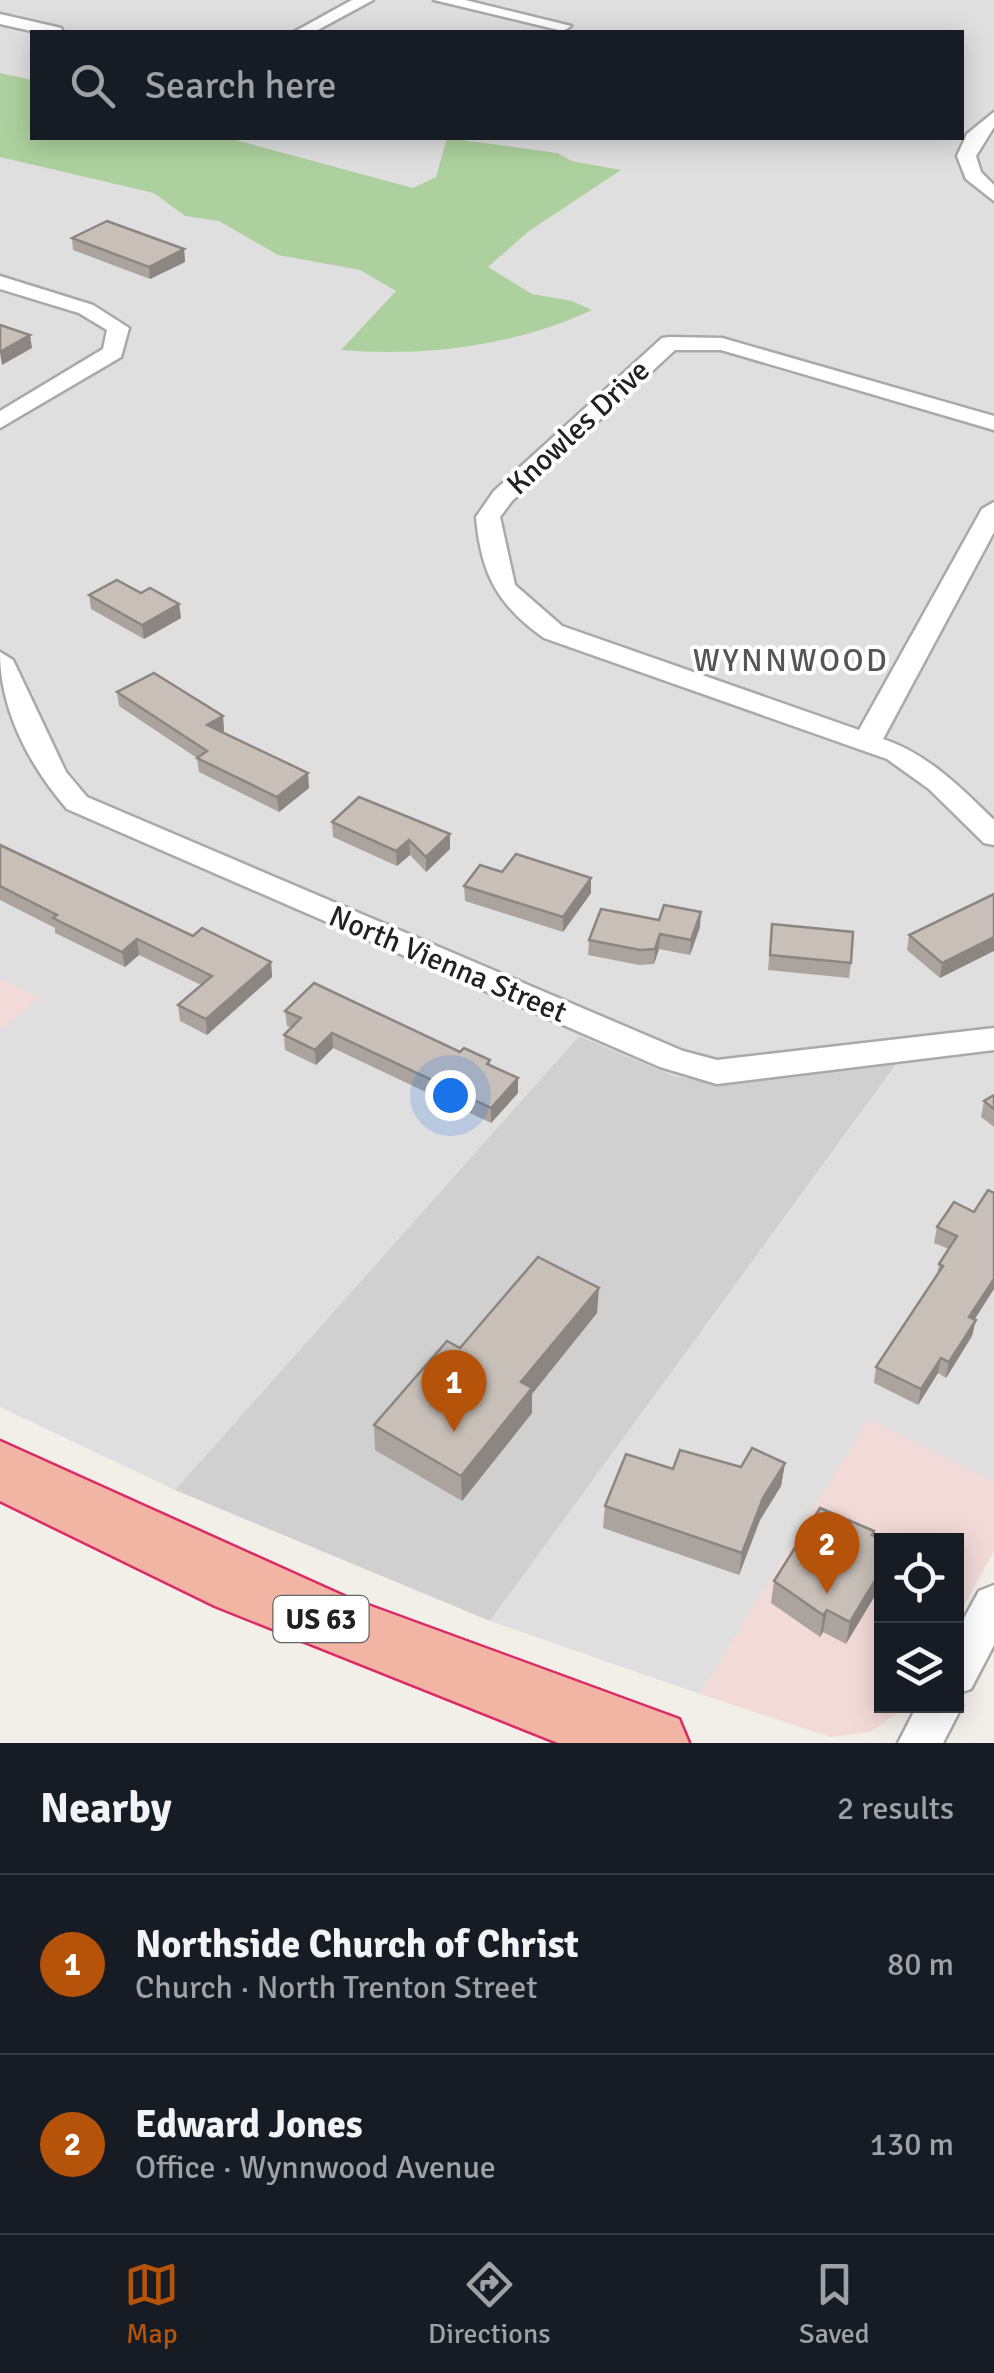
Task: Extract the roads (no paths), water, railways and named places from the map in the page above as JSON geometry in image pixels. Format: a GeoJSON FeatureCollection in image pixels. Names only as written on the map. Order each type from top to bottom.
{"type":"FeatureCollection","features":[{"type":"Feature","properties":{"kind":"highway","name":"US 63"},"geometry":{"type":"LineString","coordinates":[[0,1469],[250,1590],[473,1681],[653,1743]]}},
{"type":"Feature","properties":{"kind":"street"},"geometry":{"type":"LineString","coordinates":[[306,30],[365,0]]}},
{"type":"Feature","properties":{"kind":"street"},"geometry":{"type":"LineString","coordinates":[[442,0],[563,26]]}},
{"type":"Feature","properties":{"kind":"street"},"geometry":{"type":"LineString","coordinates":[[0,18],[47,30]]}},
{"type":"Feature","properties":{"kind":"street"},"geometry":{"type":"LineString","coordinates":[[994,117],[972,136],[964,154],[968,174],[994,195]]}},
{"type":"Feature","properties":{"kind":"street"},"geometry":{"type":"LineString","coordinates":[[0,282],[86,309],[118,328],[113,352],[0,422]]}},
{"type":"Feature","properties":{"kind":"street","name":"Knowles Drive"},"geometry":{"type":"LineString","coordinates":[[994,423],[722,344],[670,342],[503,496],[488,516],[497,576],[518,610],[554,632],[897,752],[994,836]]}},
{"type":"Feature","properties":{"kind":"street"},"geometry":{"type":"LineString","coordinates":[[867,742],[994,509]]}},
{"type":"Feature","properties":{"kind":"street","name":"North Vienna Street"},"geometry":{"type":"LineString","coordinates":[[0,660],[53,775],[77,803],[672,1059],[728,1071],[994,1039]]}},
{"type":"Feature","properties":{"kind":"street"},"geometry":{"type":"LineString","coordinates":[[964,1660],[994,1604]]}},
{"type":"Feature","properties":{"kind":"street"},"geometry":{"type":"LineString","coordinates":[[920,1743],[936,1713]]}},
{"type":"Feature","properties":{"kind":"place","name":"Northside Church of Christ"},"geometry":{"type":"Point","coordinates":[454,1432]}},
{"type":"Feature","properties":{"kind":"place","name":"Edward Jones"},"geometry":{"type":"Point","coordinates":[827,1594]}},
{"type":"Feature","properties":{"kind":"district","name":"WYNNWOOD"},"geometry":{"type":"Point","coordinates":[791,660]}}]}
